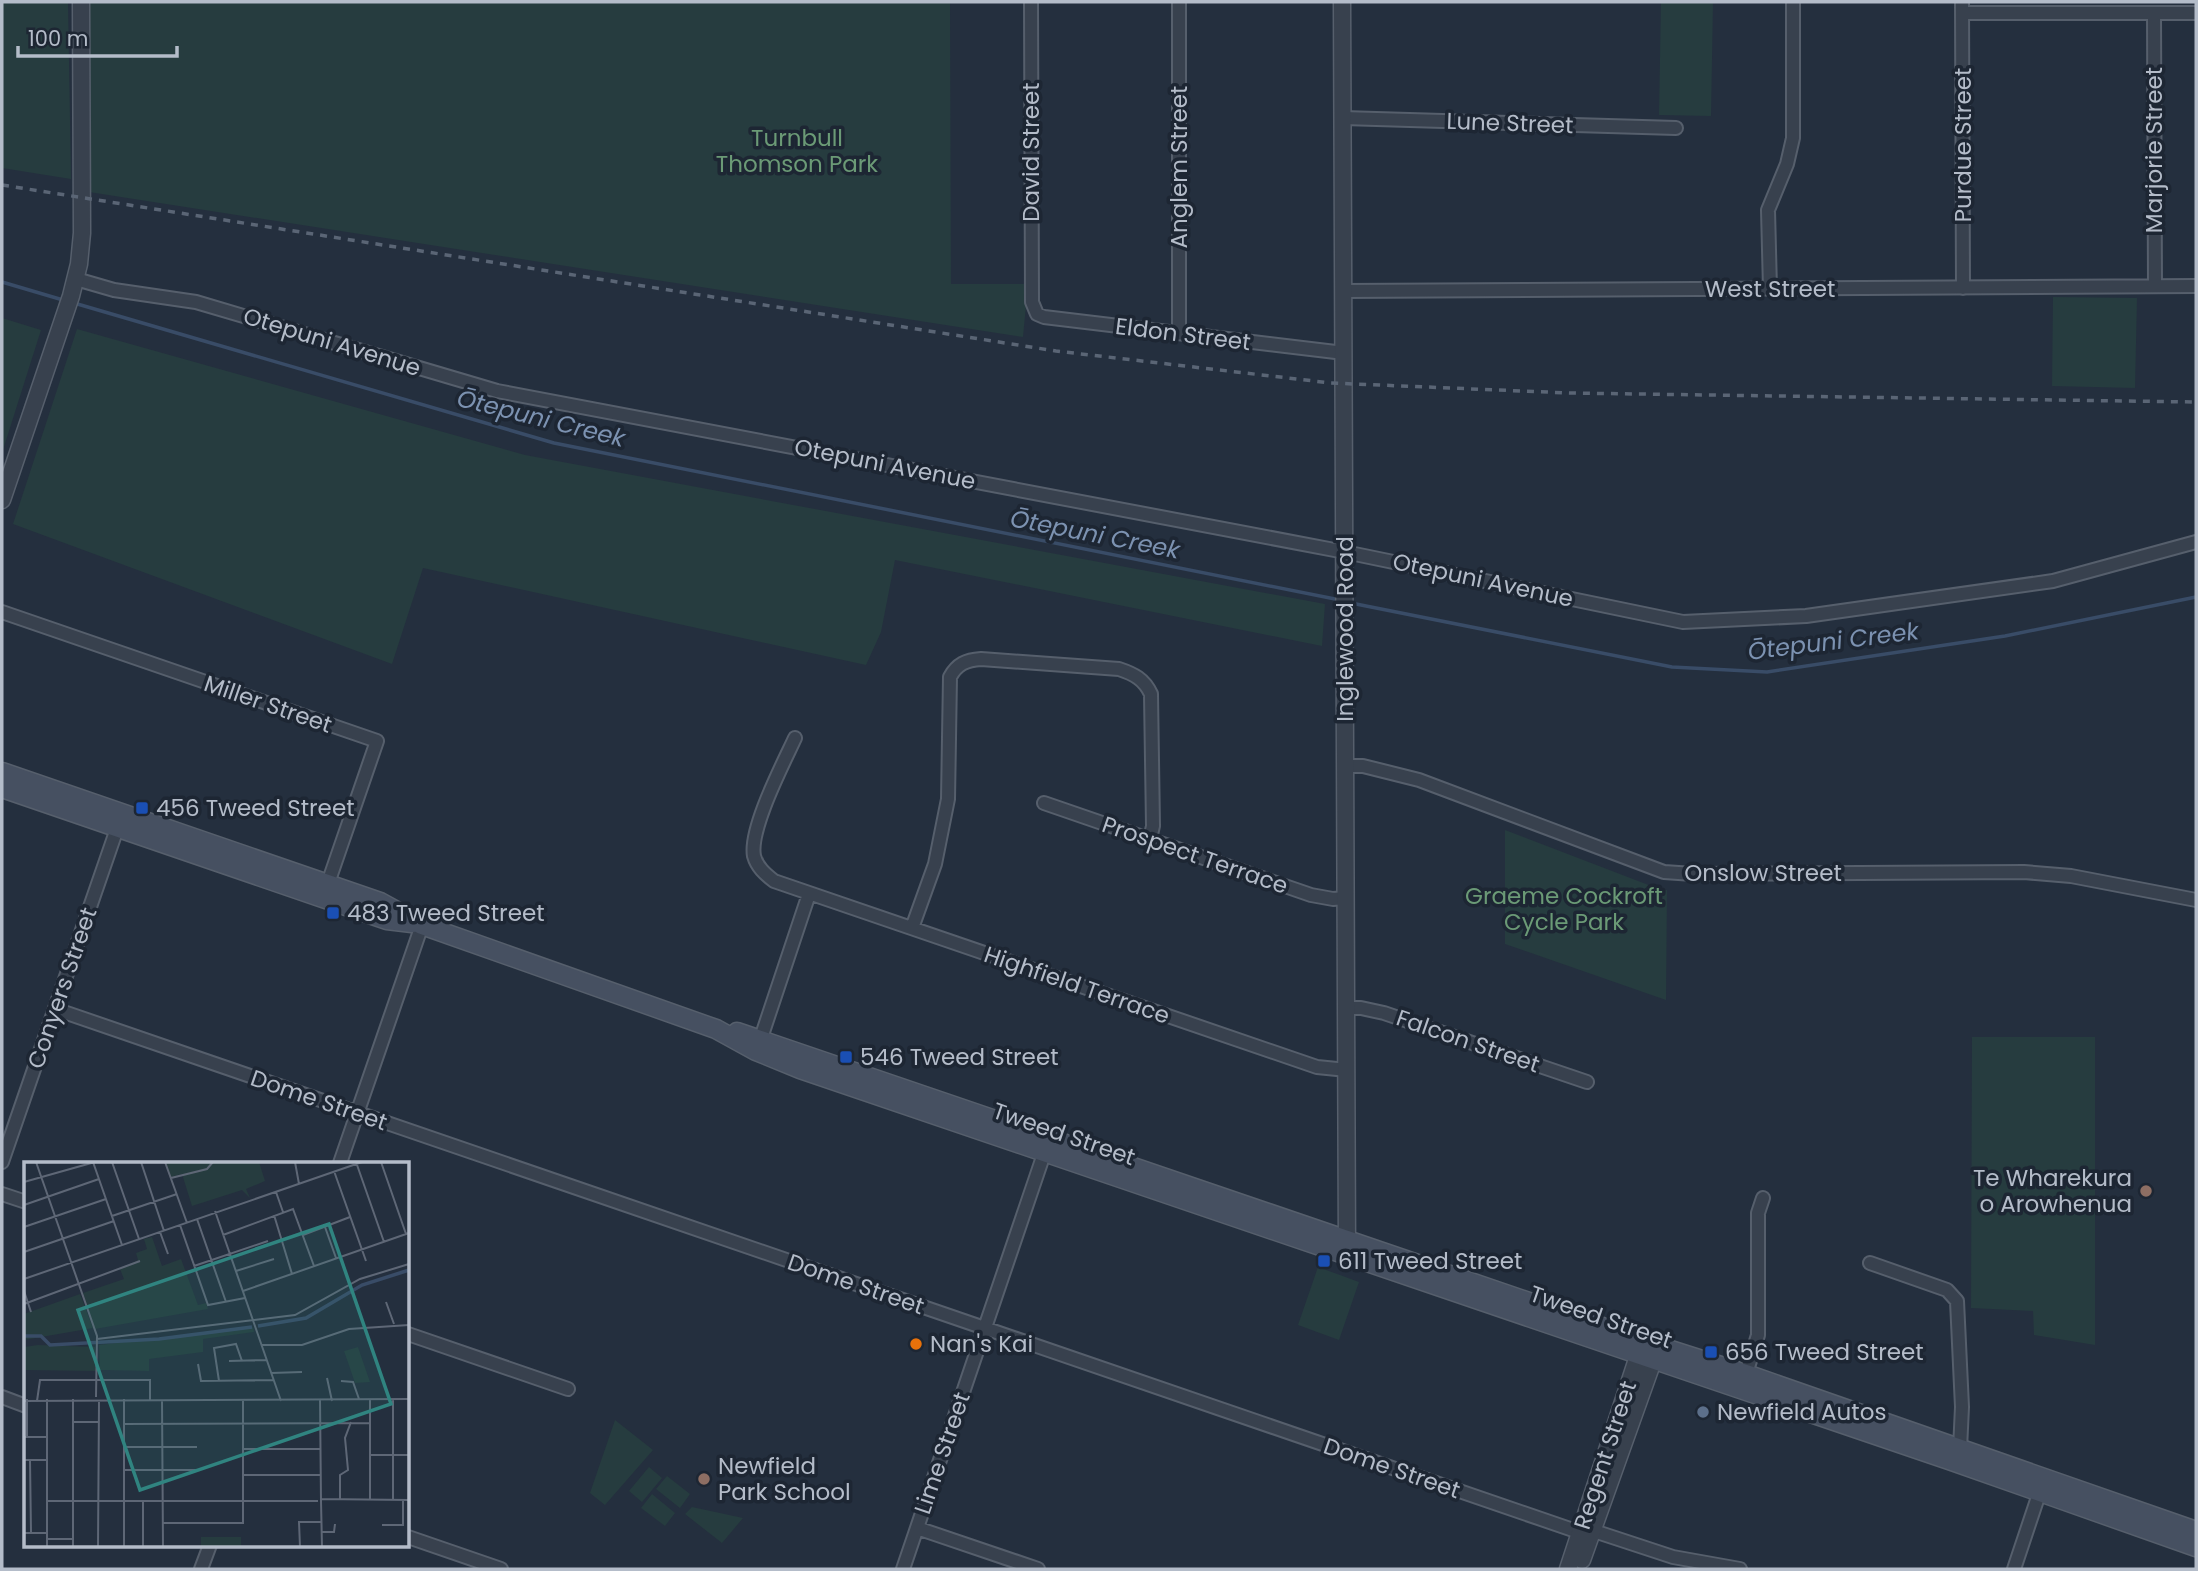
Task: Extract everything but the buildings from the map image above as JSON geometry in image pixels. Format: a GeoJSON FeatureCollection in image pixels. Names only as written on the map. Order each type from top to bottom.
{"type":"FeatureCollection","features":[{"type":"Feature","properties":{"kind":"main road","name":"Tweed Street"},"geometry":{"type":"LineString","coordinates":[[2,772],[119,820],[326,891],[387,920],[422,925],[716,1029],[741,1032],[800,1069],[1047,1146],[1648,1351],[1960,1449],[2196,1547]]}},
{"type":"Feature","properties":{"kind":"main road","name":"Tweed Street"},"geometry":{"type":"LineString","coordinates":[[2,788],[119,820]]}},
{"type":"Feature","properties":{"kind":"main road","name":"Tweed Street"},"geometry":{"type":"LineString","coordinates":[[1744,1382],[2043,1485],[2196,1531]]}},
{"type":"Feature","properties":{"kind":"street"},"geometry":{"type":"LineString","coordinates":[[2,500],[76,279],[82,233],[81,2]]}},
{"type":"Feature","properties":{"kind":"street","name":"David Street"},"geometry":{"type":"LineString","coordinates":[[1031,2],[1031,302]]}},
{"type":"Feature","properties":{"kind":"street","name":"Anglem Street"},"geometry":{"type":"LineString","coordinates":[[1179,2],[1179,333]]}},
{"type":"Feature","properties":{"kind":"street","name":"Inglewood Road"},"geometry":{"type":"LineString","coordinates":[[1342,2],[1347,1248]]}},
{"type":"Feature","properties":{"kind":"street"},"geometry":{"type":"LineString","coordinates":[[1770,289],[1768,210],[1787,164],[1793,138],[1793,2]]}},
{"type":"Feature","properties":{"kind":"street"},"geometry":{"type":"LineString","coordinates":[[1962,7],[2196,13]]}},
{"type":"Feature","properties":{"kind":"street","name":"Purdue Street"},"geometry":{"type":"LineString","coordinates":[[1962,7],[1963,288]]}},
{"type":"Feature","properties":{"kind":"street","name":"Marjorie Street"},"geometry":{"type":"LineString","coordinates":[[2154,13],[2155,286]]}},
{"type":"Feature","properties":{"kind":"street","name":"Lune Street"},"geometry":{"type":"LineString","coordinates":[[1343,118],[1676,128]]}},
{"type":"Feature","properties":{"kind":"street","name":"Otepuni Avenue"},"geometry":{"type":"LineString","coordinates":[[76,279],[114,290],[196,302],[497,391],[1345,552],[1683,622],[1806,616],[2053,581],[2196,542]]}},
{"type":"Feature","properties":{"kind":"street","name":"West Street"},"geometry":{"type":"LineString","coordinates":[[1343,291],[2196,286]]}},
{"type":"Feature","properties":{"kind":"street","name":"Eldon Street"},"geometry":{"type":"LineString","coordinates":[[1031,302],[1037,314],[1044,317],[1344,353]]}},
{"type":"Feature","properties":{"kind":"street","name":"Miller Street"},"geometry":{"type":"LineString","coordinates":[[2,612],[377,741],[326,891]]}},
{"type":"Feature","properties":{"kind":"street"},"geometry":{"type":"LineString","coordinates":[[912,928],[935,864],[948,799],[950,677],[959,665],[965,662],[981,659],[1119,669],[1135,675],[1146,684],[1151,694],[1153,826],[1150,839]]}},
{"type":"Feature","properties":{"kind":"street","name":"Highfield Terrace"},"geometry":{"type":"LineString","coordinates":[[795,738],[754,844],[754,855],[764,874],[774,881],[1317,1067],[1347,1070]]}},
{"type":"Feature","properties":{"kind":"street","name":"Onslow Street"},"geometry":{"type":"LineString","coordinates":[[1346,766],[1363,766],[1419,780],[1664,872],[2024,872],[2071,876],[2196,900]]}},
{"type":"Feature","properties":{"kind":"street","name":"Prospect Terrace"},"geometry":{"type":"LineString","coordinates":[[1044,803],[1311,895],[1346,898]]}},
{"type":"Feature","properties":{"kind":"street","name":"Conyers Street"},"geometry":{"type":"LineString","coordinates":[[2,1162],[119,820]]}},
{"type":"Feature","properties":{"kind":"street"},"geometry":{"type":"LineString","coordinates":[[758,1045],[809,894]]}},
{"type":"Feature","properties":{"kind":"street"},"geometry":{"type":"LineString","coordinates":[[340,1162],[422,925]]}},
{"type":"Feature","properties":{"kind":"street","name":"Falcon Street"},"geometry":{"type":"LineString","coordinates":[[1347,1008],[1361,1007],[1384,1013],[1587,1082]]}},
{"type":"Feature","properties":{"kind":"street","name":"Dome Street"},"geometry":{"type":"LineString","coordinates":[[55,1009],[985,1329],[1586,1532],[1673,1557],[1740,1569]]}},
{"type":"Feature","properties":{"kind":"street","name":"Lime Street"},"geometry":{"type":"LineString","coordinates":[[903,1569],[1047,1146]]}},
{"type":"Feature","properties":{"kind":"street"},"geometry":{"type":"LineString","coordinates":[[2,1194],[24,1201]]}},
{"type":"Feature","properties":{"kind":"street"},"geometry":{"type":"LineString","coordinates":[[1744,1382],[1758,1335],[1758,1213],[1763,1198]]}},
{"type":"Feature","properties":{"kind":"street"},"geometry":{"type":"LineString","coordinates":[[1870,1263],[1947,1290],[1955,1296],[1958,1308],[1962,1407],[1960,1449]]}},
{"type":"Feature","properties":{"kind":"street"},"geometry":{"type":"LineString","coordinates":[[410,1335],[569,1389]]}},
{"type":"Feature","properties":{"kind":"street","name":"Regent Street"},"geometry":{"type":"LineString","coordinates":[[1568,1569],[1586,1532],[1640,1392],[1648,1351]]}},
{"type":"Feature","properties":{"kind":"street"},"geometry":{"type":"LineString","coordinates":[[2,1397],[24,1405]]}},
{"type":"Feature","properties":{"kind":"street"},"geometry":{"type":"LineString","coordinates":[[2014,1569],[2043,1485]]}},
{"type":"Feature","properties":{"kind":"street"},"geometry":{"type":"LineString","coordinates":[[917,1528],[1038,1569]]}},
{"type":"Feature","properties":{"kind":"street","name":"Regent Street"},"geometry":{"type":"LineString","coordinates":[[1579,1569],[1586,1532]]}},
{"type":"Feature","properties":{"kind":"street"},"geometry":{"type":"LineString","coordinates":[[410,1538],[501,1569]]}},
{"type":"Feature","properties":{"kind":"street"},"geometry":{"type":"LineString","coordinates":[[201,1569],[210,1546]]}},
{"type":"Feature","properties":{"kind":"green space"},"geometry":{"type":"Polygon","coordinates":[[[2,2],[68,2],[71,179],[2,168],[2,2]]]}},
{"type":"Feature","properties":{"kind":"green space","name":"Turnbull Thomson Park"},"geometry":{"type":"Polygon","coordinates":[[[88,2],[950,2],[951,284],[1028,284],[1023,337],[89,192],[88,2]]]}},
{"type":"Feature","properties":{"kind":"green space"},"geometry":{"type":"Polygon","coordinates":[[[1661,2],[1713,2],[1711,116],[1659,115],[1661,2]]]}},
{"type":"Feature","properties":{"kind":"green space"},"geometry":{"type":"Polygon","coordinates":[[[2053,297],[2137,298],[2135,388],[2052,386],[2053,297]]]}},
{"type":"Feature","properties":{"kind":"green space"},"geometry":{"type":"Polygon","coordinates":[[[2,318],[41,330],[2,453],[2,318]]]}},
{"type":"Feature","properties":{"kind":"green space"},"geometry":{"type":"Polygon","coordinates":[[[77,329],[525,455],[1325,604],[1322,646],[895,560],[881,632],[866,665],[423,568],[392,664],[13,524],[77,329]]]}},
{"type":"Feature","properties":{"kind":"green space","name":"Graeme Cockroft Cycle Park"},"geometry":{"type":"Polygon","coordinates":[[[1505,830],[1667,890],[1666,1000],[1505,944],[1505,830]]]}},
{"type":"Feature","properties":{"kind":"green space"},"geometry":{"type":"Polygon","coordinates":[[[1972,1037],[2095,1037],[2095,1345],[2034,1335],[2033,1311],[1971,1308],[1972,1037]]]}},
{"type":"Feature","properties":{"kind":"green space"},"geometry":{"type":"Polygon","coordinates":[[[1318,1267],[1359,1282],[1339,1340],[1298,1325],[1318,1267]]]}},
{"type":"Feature","properties":{"kind":"green space"},"geometry":{"type":"Polygon","coordinates":[[[615,1420],[653,1450],[605,1505],[590,1493],[615,1420]]]}},
{"type":"Feature","properties":{"kind":"green space"},"geometry":{"type":"Polygon","coordinates":[[[649,1467],[662,1478],[642,1502],[629,1491],[649,1467]]]}},
{"type":"Feature","properties":{"kind":"green space"},"geometry":{"type":"Polygon","coordinates":[[[667,1476],[690,1494],[680,1508],[656,1489],[667,1476]]]}},
{"type":"Feature","properties":{"kind":"green space"},"geometry":{"type":"Polygon","coordinates":[[[652,1494],[675,1513],[665,1526],[641,1508],[652,1494]]]}},
{"type":"Feature","properties":{"kind":"green space"},"geometry":{"type":"Polygon","coordinates":[[[692,1507],[743,1518],[722,1543],[685,1514],[692,1507]]]}},
{"type":"Feature","properties":{"kind":"waterway","name":"Ōtepuni Creek"},"geometry":{"type":"LineString","coordinates":[[2,282],[63,300]]}},
{"type":"Feature","properties":{"kind":"waterway","name":"Ōtepuni Creek"},"geometry":{"type":"LineString","coordinates":[[74,303],[554,443],[1340,600]]}},
{"type":"Feature","properties":{"kind":"waterway","name":"Ōtepuni Creek"},"geometry":{"type":"LineString","coordinates":[[1351,603],[1672,667],[1767,672],[2005,636],[2196,597]]}},
{"type":"Feature","properties":{"kind":"railway"},"geometry":{"type":"LineString","coordinates":[[2,185],[1056,351],[1331,383],[1569,393],[2196,402]]}},
{"type":"Feature","properties":{"kind":"place","name":"456 Tweed Street"},"geometry":{"type":"Point","coordinates":[142,808]}},
{"type":"Feature","properties":{"kind":"place","name":"483 Tweed Street"},"geometry":{"type":"Point","coordinates":[333,913]}},
{"type":"Feature","properties":{"kind":"place","name":"546 Tweed Street"},"geometry":{"type":"Point","coordinates":[846,1057]}},
{"type":"Feature","properties":{"kind":"place","name":"Te Wharekura o Arowhenua"},"geometry":{"type":"Point","coordinates":[2146,1191]}},
{"type":"Feature","properties":{"kind":"place","name":"611 Tweed Street"},"geometry":{"type":"Point","coordinates":[1324,1261]}},
{"type":"Feature","properties":{"kind":"place","name":"Nan's Kai"},"geometry":{"type":"Point","coordinates":[916,1344]}},
{"type":"Feature","properties":{"kind":"place","name":"656 Tweed Street"},"geometry":{"type":"Point","coordinates":[1711,1352]}},
{"type":"Feature","properties":{"kind":"place","name":"Newfield Autos"},"geometry":{"type":"Point","coordinates":[1703,1412]}},
{"type":"Feature","properties":{"kind":"place","name":"Newfield Park School"},"geometry":{"type":"Point","coordinates":[704,1479]}}]}
